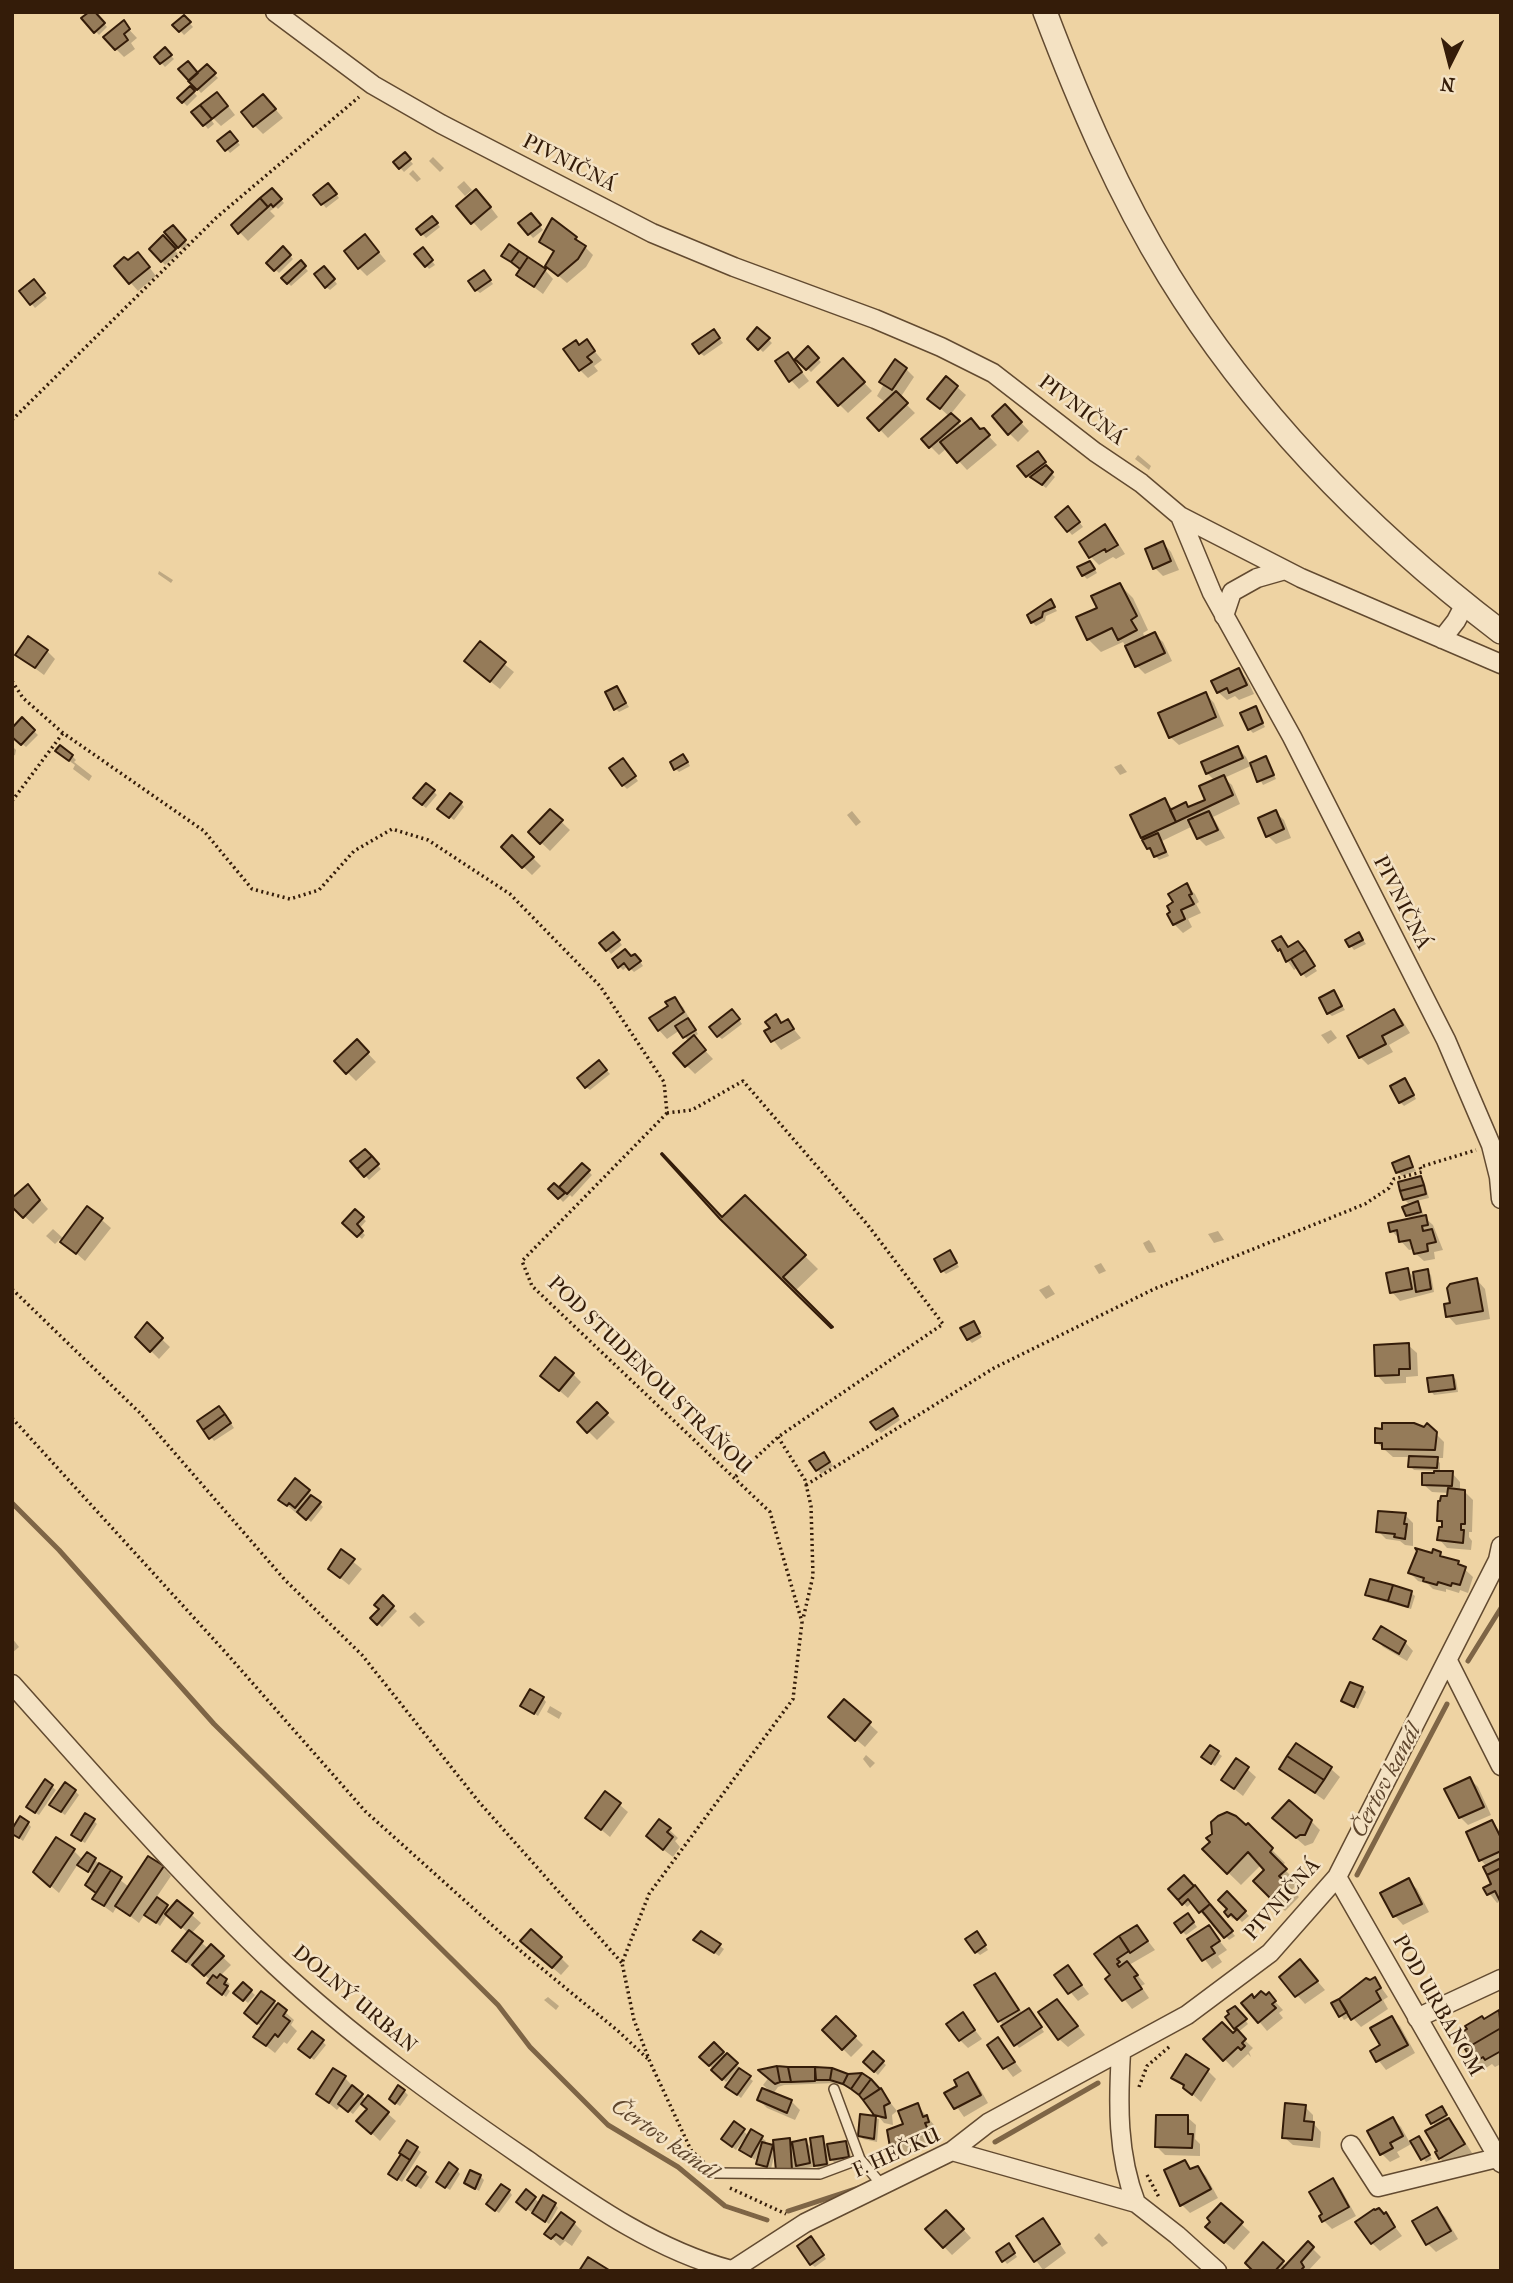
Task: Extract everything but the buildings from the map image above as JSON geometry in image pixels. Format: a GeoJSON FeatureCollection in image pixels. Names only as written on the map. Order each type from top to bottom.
{"type":"FeatureCollection","features":[{"type":"Feature","properties":{"kind":"street","name":"PIVNIČNÁ"},"geometry":{"type":"LineString","coordinates":[[275,12],[373,85],[441,124],[652,233],[734,267],[875,319],[942,347],[993,373],[1180,516],[1224,616],[1292,737],[1446,1040],[1491,1145],[1501,1199]]}},
{"type":"Feature","properties":{"kind":"street"},"geometry":{"type":"LineString","coordinates":[[1045,12],[1071,80],[1122,191],[1170,277],[1242,380],[1317,469],[1390,542],[1501,632]]}},
{"type":"Feature","properties":{"kind":"street"},"geometry":{"type":"LineString","coordinates":[[1180,516],[1285,570],[1501,664]]}},
{"type":"Feature","properties":{"kind":"street"},"geometry":{"type":"LineString","coordinates":[[1224,616],[1232,592],[1257,578],[1285,570]]}},
{"type":"Feature","properties":{"kind":"street"},"geometry":{"type":"LineString","coordinates":[[1442,639],[1465,604]]}},
{"type":"Feature","properties":{"kind":"street","name":"PIVNIČNÁ"},"geometry":{"type":"LineString","coordinates":[[951,2151],[988,2123],[1187,2015],[1270,1952],[1337,1877],[1448,1661],[1498,1560],[1501,1546]]}},
{"type":"Feature","properties":{"kind":"street"},"geometry":{"type":"LineString","coordinates":[[1448,1661],[1501,1766]]}},
{"type":"Feature","properties":{"kind":"street","name":"DOLNÝ URBAN"},"geometry":{"type":"LineString","coordinates":[[12,1684],[191,1880],[276,1966],[365,2043],[592,2205],[639,2233],[694,2258],[731,2271]]}},
{"type":"Feature","properties":{"kind":"street","name":"POD URBANOM"},"geometry":{"type":"LineString","coordinates":[[1337,1877],[1500,2159],[1378,2187],[1351,2145]]}},
{"type":"Feature","properties":{"kind":"street"},"geometry":{"type":"LineString","coordinates":[[1417,2018],[1501,1979]]}},
{"type":"Feature","properties":{"kind":"street"},"geometry":{"type":"LineString","coordinates":[[1121,2052],[1118,2100],[1121,2148],[1129,2187],[1136,2203]]}},
{"type":"Feature","properties":{"kind":"street","name":"F. HEČKU"},"geometry":{"type":"LineString","coordinates":[[731,2271],[806,2223],[951,2151],[1136,2203],[1217,2271]]}},
{"type":"Feature","properties":{"kind":"lane"},"geometry":{"type":"LineString","coordinates":[[834,2089],[860,2159],[881,2184]]}},
{"type":"Feature","properties":{"kind":"lane"},"geometry":{"type":"LineString","coordinates":[[715,2173],[820,2174],[860,2159]]}},
{"type":"Feature","properties":{"kind":"path"},"geometry":{"type":"LineString","coordinates":[[12,419],[217,217],[373,85]]}},
{"type":"Feature","properties":{"kind":"path"},"geometry":{"type":"LineString","coordinates":[[12,681],[23,698],[63,733],[204,831],[252,889],[290,899],[319,890],[354,851],[392,829],[428,840],[510,894],[600,986],[664,1082],[667,1113],[692,1110],[743,1081],[867,1224],[943,1324],[778,1437],[734,1478]]}},
{"type":"Feature","properties":{"kind":"path"},"geometry":{"type":"LineString","coordinates":[[12,801],[63,733]]}},
{"type":"Feature","properties":{"kind":"path","name":"POD STUDENOU STRÁŇOU"},"geometry":{"type":"LineString","coordinates":[[622,1963],[649,1894],[793,1699],[803,1622],[770,1512],[531,1286],[522,1261],[667,1113]]}},
{"type":"Feature","properties":{"kind":"path"},"geometry":{"type":"LineString","coordinates":[[806,1485],[994,1368],[1154,1289],[1365,1205],[1389,1188],[1394,1179],[1422,1172],[1420,1167],[1491,1145]]}},
{"type":"Feature","properties":{"kind":"path"},"geometry":{"type":"LineString","coordinates":[[12,1289],[140,1413],[285,1580],[362,1655],[479,1802],[622,1963],[634,2020],[650,2062],[691,2150],[733,2190],[806,2223]]}},
{"type":"Feature","properties":{"kind":"path"},"geometry":{"type":"LineString","coordinates":[[12,1418],[218,1644],[365,1811],[523,1953],[618,2031],[650,2062]]}},
{"type":"Feature","properties":{"kind":"path"},"geometry":{"type":"LineString","coordinates":[[778,1437],[806,1485],[811,1506],[813,1576],[803,1622]]}},
{"type":"Feature","properties":{"kind":"path"},"geometry":{"type":"LineString","coordinates":[[1138,2089],[1147,2066],[1174,2042]]}},
{"type":"Feature","properties":{"kind":"waterway"},"geometry":{"type":"LineString","coordinates":[[12,1503],[59,1550],[214,1724],[498,2005],[530,2047],[608,2125],[678,2167],[725,2206],[767,2220]]}},
{"type":"Feature","properties":{"kind":"waterway","name":"Čertov kanál"},"geometry":{"type":"LineString","coordinates":[[1468,1661],[1501,1608]]}},
{"type":"Feature","properties":{"kind":"waterway","name":"Čertov kanál"},"geometry":{"type":"LineString","coordinates":[[1357,1875],[1447,1704]]}},
{"type":"Feature","properties":{"kind":"waterway","name":"Čertov kanál"},"geometry":{"type":"LineString","coordinates":[[995,2142],[1098,2083]]}},
{"type":"Feature","properties":{"kind":"waterway","name":"Čertov kanál"},"geometry":{"type":"LineString","coordinates":[[788,2211],[858,2188]]}}]}
